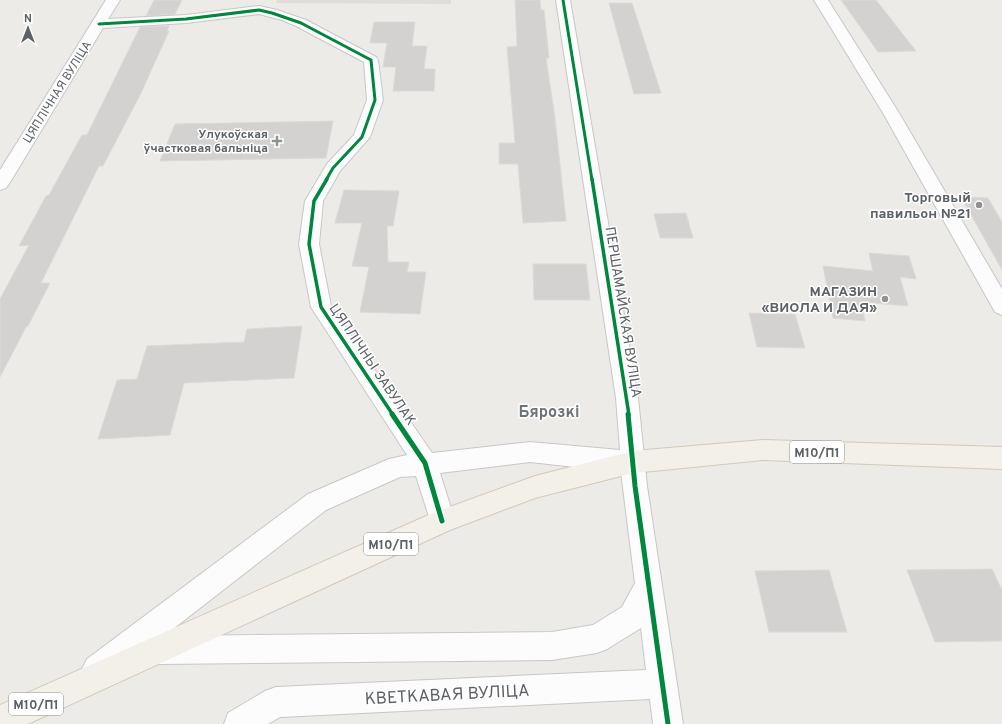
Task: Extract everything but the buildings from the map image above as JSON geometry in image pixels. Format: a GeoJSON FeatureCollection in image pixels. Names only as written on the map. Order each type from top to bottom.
{"type":"FeatureCollection","features":[{"type":"Feature","properties":{"kind":"main road","name":"М10/П1"},"geometry":{"type":"LineString","coordinates":[[0,721],[442,521],[535,487],[633,462],[763,450],[1002,458]]}},
{"type":"Feature","properties":{"kind":"street","name":"ЦЯПЛІЧНАЯ ВУЛІЦА"},"geometry":{"type":"LineString","coordinates":[[0,184],[113,0]]}},
{"type":"Feature","properties":{"kind":"street","name":"ПЕРШАМАЙСКАЯ ВУЛІЦА"},"geometry":{"type":"LineString","coordinates":[[563,0],[626,398],[635,486],[661,684],[668,724]]}},
{"type":"Feature","properties":{"kind":"street"},"geometry":{"type":"LineString","coordinates":[[821,0],[891,113],[1002,307]]}},
{"type":"Feature","properties":{"kind":"street","name":"ЦЯПЛІЧНЫ ЗАВУЛАК"},"geometry":{"type":"LineString","coordinates":[[98,24],[186,19],[259,10],[269,11],[313,29],[371,60],[376,100],[362,137],[333,168],[314,201],[309,244],[321,307],[425,463],[442,521]]}},
{"type":"Feature","properties":{"kind":"street"},"geometry":{"type":"LineString","coordinates":[[72,688],[317,502],[398,467],[530,452],[633,462]]}},
{"type":"Feature","properties":{"kind":"street"},"geometry":{"type":"LineString","coordinates":[[159,650],[552,646],[597,639],[632,617],[648,586]]}},
{"type":"Feature","properties":{"kind":"street","name":"КВЕТКАВАЯ ВУЛІЦА"},"geometry":{"type":"LineString","coordinates":[[239,724],[276,702],[661,684]]}},
{"type":"Feature","properties":{"kind":"shaded area"},"geometry":{"type":"Polygon","coordinates":[[[277,0],[451,0],[451,4],[276,3],[277,0]]]}},
{"type":"Feature","properties":{"kind":"cycle path"},"geometry":{"type":"LineString","coordinates":[[563,0],[627,398],[635,486],[668,724]]}},
{"type":"Feature","properties":{"kind":"cycle path"},"geometry":{"type":"LineString","coordinates":[[99,24],[186,19],[259,10],[286,17],[301,23],[371,60],[375,100],[362,137],[333,168],[314,201],[309,244],[321,307],[425,463],[442,521]]}},
{"type":"Feature","properties":{"kind":"place","name":"Улукоўская ўчастковая бальніца"},"geometry":{"type":"Point","coordinates":[277,141]}},
{"type":"Feature","properties":{"kind":"place","name":"Торговый павильон №21"},"geometry":{"type":"Point","coordinates":[979,205]}},
{"type":"Feature","properties":{"kind":"place","name":"МАГАЗИН «ВИОЛА И ДАЯ»"},"geometry":{"type":"Point","coordinates":[885,299]}},
{"type":"Feature","properties":{"kind":"district","name":"Бярозкі"},"geometry":{"type":"Point","coordinates":[549,411]}}]}
